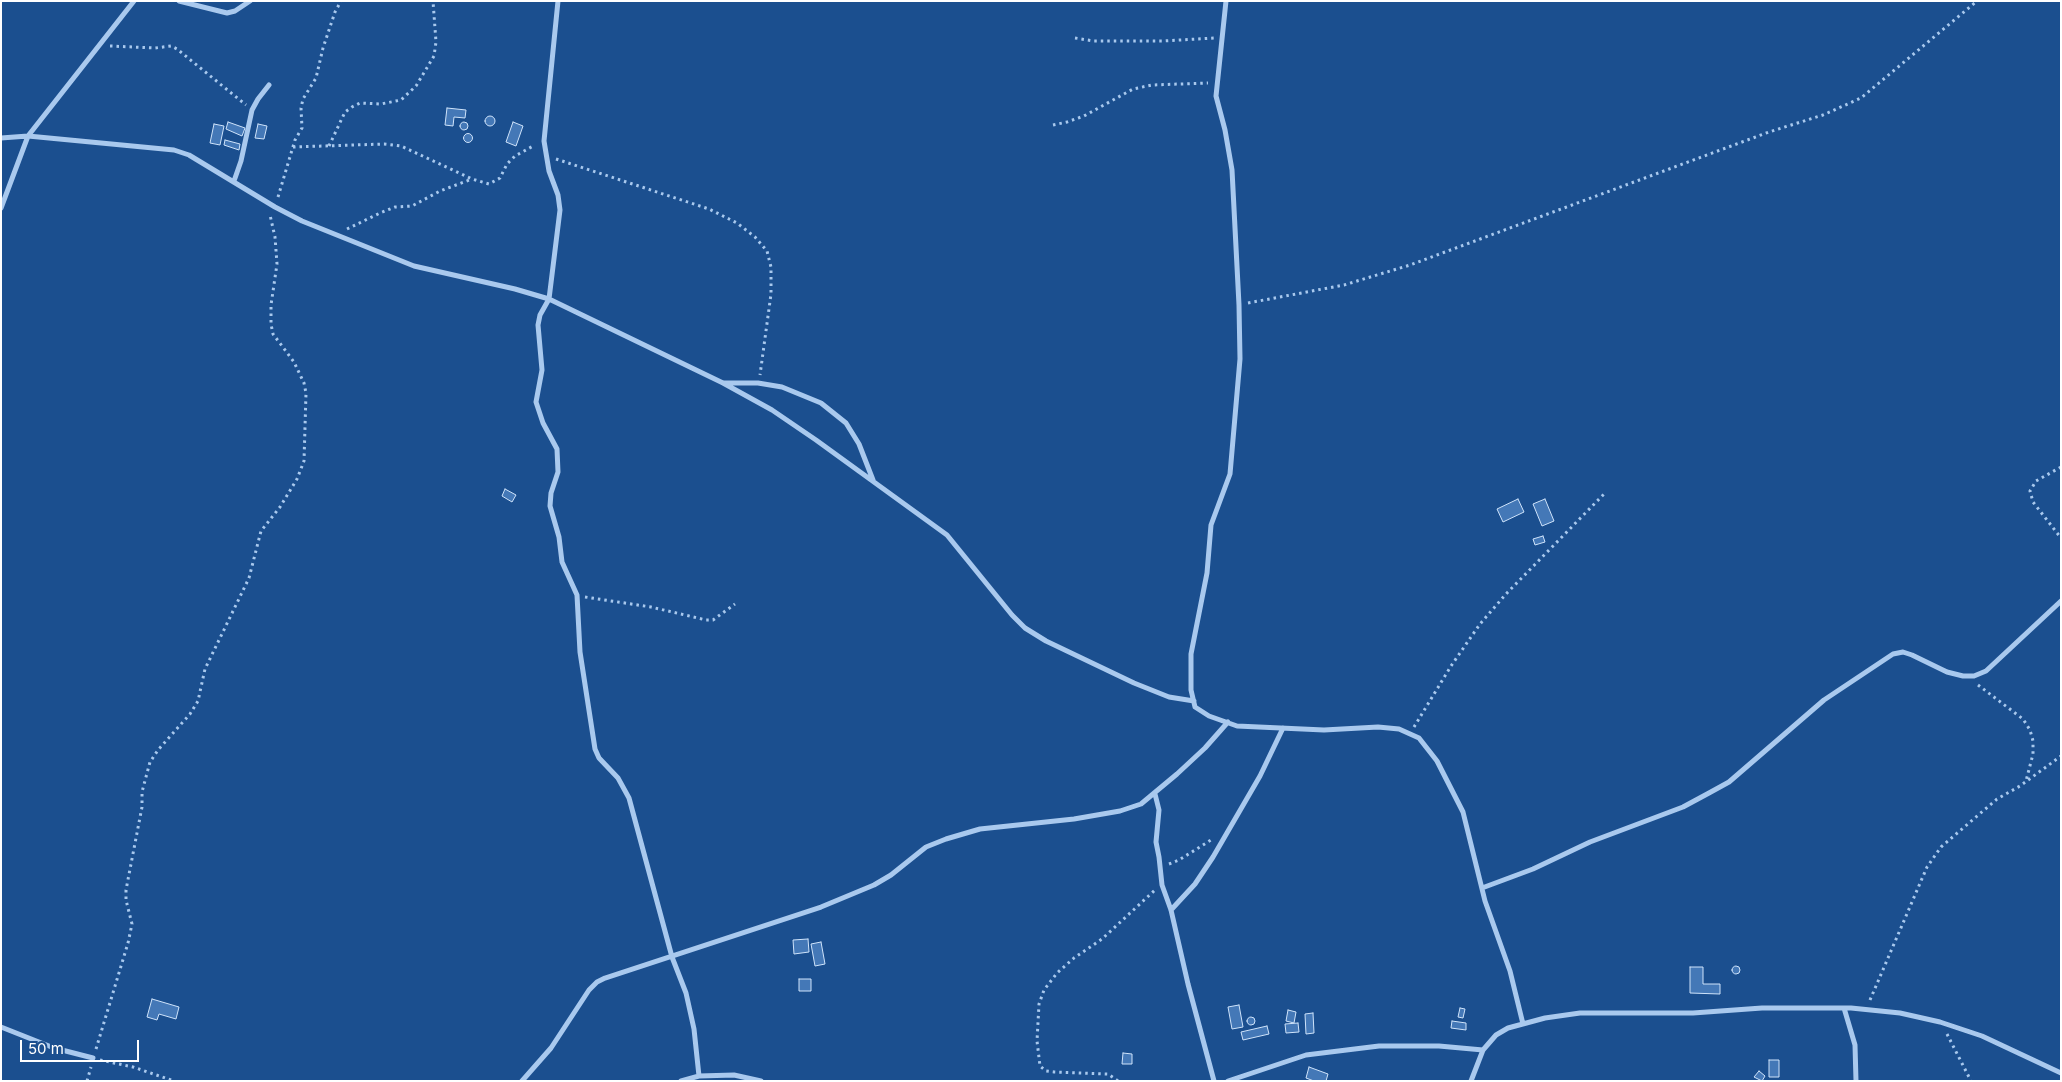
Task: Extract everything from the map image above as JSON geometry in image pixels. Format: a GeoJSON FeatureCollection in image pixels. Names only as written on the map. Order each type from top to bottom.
{"type":"FeatureCollection","features":[{"type":"Feature","properties":{"kind":"street"},"geometry":{"type":"LineString","coordinates":[[1,208],[28,136],[134,1]]}},
{"type":"Feature","properties":{"kind":"street"},"geometry":{"type":"LineString","coordinates":[[179,1],[227,13],[235,11],[250,1]]}},
{"type":"Feature","properties":{"kind":"street"},"geometry":{"type":"LineString","coordinates":[[558,1],[544,141],[560,210],[549,299],[540,315],[538,324],[542,370],[536,402],[542,423],[557,449],[558,472],[551,493],[550,506],[559,538],[562,562],[577,595],[580,652],[595,749],[599,758],[618,778],[629,798],[672,956],[686,993],[694,1030],[699,1076]]}},
{"type":"Feature","properties":{"kind":"street"},"geometry":{"type":"LineString","coordinates":[[1226,1],[1216,96],[1225,130],[1232,170],[1240,359],[1230,474],[1212,525],[1207,573],[1191,654],[1191,690],[1195,707],[1209,716],[1237,726],[1324,730],[1378,727],[1399,729],[1419,738],[1437,761],[1464,812],[1482,888],[1510,971],[1523,1024]]}},
{"type":"Feature","properties":{"kind":"street"},"geometry":{"type":"LineString","coordinates":[[234,181],[241,161],[252,110],[269,85]]}},
{"type":"Feature","properties":{"kind":"street"},"geometry":{"type":"LineString","coordinates":[[1,138],[28,136],[174,150],[189,156],[234,181],[275,208],[414,266],[516,289],[549,299],[772,410],[873,480],[947,535],[1012,615],[1025,628],[1046,641],[1134,683],[1169,696],[1194,701]]}},
{"type":"Feature","properties":{"kind":"street"},"geometry":{"type":"LineString","coordinates":[[723,384],[758,383],[782,387],[820,403],[846,423],[859,444],[873,480]]}},
{"type":"Feature","properties":{"kind":"street"},"geometry":{"type":"LineString","coordinates":[[1482,888],[1599,838],[1683,807],[1729,782],[1824,700],[1893,654],[1903,652],[1947,672],[1967,676],[1974,676],[1986,671],[2061,601]]}},
{"type":"Feature","properties":{"kind":"street"},"geometry":{"type":"LineString","coordinates":[[522,1081],[551,1048],[589,990],[597,982],[821,907],[874,885],[892,875],[926,847],[946,839],[980,829],[1074,819],[1120,811],[1141,804],[1155,794],[1205,748],[1228,722]]}},
{"type":"Feature","properties":{"kind":"street"},"geometry":{"type":"LineString","coordinates":[[1171,910],[1195,884],[1213,857],[1260,776],[1283,728]]}},
{"type":"Feature","properties":{"kind":"street"},"geometry":{"type":"LineString","coordinates":[[1155,794],[1159,810],[1156,842],[1162,885],[1171,910],[1188,984],[1214,1081]]}},
{"type":"Feature","properties":{"kind":"street"},"geometry":{"type":"LineString","coordinates":[[1471,1081],[1483,1050],[1496,1035],[1508,1028],[1545,1018],[1580,1013],[1693,1013],[1762,1008],[1884,1010],[1940,1022],[1982,1036],[2061,1073]]}},
{"type":"Feature","properties":{"kind":"street"},"geometry":{"type":"LineString","coordinates":[[1844,1008],[1855,1045],[1856,1081]]}},
{"type":"Feature","properties":{"kind":"street"},"geometry":{"type":"LineString","coordinates":[[1,1027],[54,1048],[93,1058]]}},
{"type":"Feature","properties":{"kind":"street"},"geometry":{"type":"LineString","coordinates":[[1228,1081],[1306,1055],[1370,1047],[1439,1046],[1483,1050]]}},
{"type":"Feature","properties":{"kind":"street"},"geometry":{"type":"LineString","coordinates":[[681,1081],[699,1076],[734,1075],[761,1081]]}},
{"type":"Feature","properties":{"kind":"path"},"geometry":{"type":"LineString","coordinates":[[275,208],[293,147],[302,128],[301,108],[303,99],[316,78],[326,39],[335,12],[341,1]]}},
{"type":"Feature","properties":{"kind":"path"},"geometry":{"type":"LineString","coordinates":[[329,146],[345,112],[352,107],[360,103],[382,104],[401,100],[416,86],[434,56],[436,42],[434,1]]}},
{"type":"Feature","properties":{"kind":"path"},"geometry":{"type":"LineString","coordinates":[[1239,305],[1344,285],[1410,265],[1690,163],[1769,132],[1823,115],[1861,98],[1977,1]]}},
{"type":"Feature","properties":{"kind":"path"},"geometry":{"type":"LineString","coordinates":[[1075,38],[1162,41],[1222,37]]}},
{"type":"Feature","properties":{"kind":"path"},"geometry":{"type":"LineString","coordinates":[[98,45],[156,48],[165,46],[177,49],[252,110]]}},
{"type":"Feature","properties":{"kind":"path"},"geometry":{"type":"LineString","coordinates":[[1053,125],[1084,116],[1133,89],[1152,85],[1218,83]]}},
{"type":"Feature","properties":{"kind":"path"},"geometry":{"type":"LineString","coordinates":[[293,147],[384,144],[401,146],[472,179],[489,184],[497,181],[506,164],[515,156],[544,141]]}},
{"type":"Feature","properties":{"kind":"path"},"geometry":{"type":"LineString","coordinates":[[546,156],[709,209],[737,223],[755,237],[767,251],[771,267],[771,294],[758,383]]}},
{"type":"Feature","properties":{"kind":"path"},"geometry":{"type":"LineString","coordinates":[[335,234],[380,212],[395,207],[412,206],[440,191],[472,179]]}},
{"type":"Feature","properties":{"kind":"path"},"geometry":{"type":"LineString","coordinates":[[87,1081],[132,924],[126,900],[126,890],[142,807],[144,778],[150,762],[158,750],[190,714],[198,701],[205,668],[249,578],[261,531],[280,507],[297,479],[304,461],[306,393],[304,383],[294,362],[273,334],[271,324],[271,305],[277,264],[275,237],[267,202]]}},
{"type":"Feature","properties":{"kind":"path"},"geometry":{"type":"LineString","coordinates":[[2061,467],[2036,481],[2030,491],[2030,496],[2052,530],[2061,538]]}},
{"type":"Feature","properties":{"kind":"path"},"geometry":{"type":"LineString","coordinates":[[1410,734],[1451,666],[1480,624],[1506,594],[1605,493]]}},
{"type":"Feature","properties":{"kind":"path"},"geometry":{"type":"LineString","coordinates":[[577,595],[651,607],[706,620],[713,620],[735,604]]}},
{"type":"Feature","properties":{"kind":"path"},"geometry":{"type":"LineString","coordinates":[[1967,676],[2023,719],[2030,730],[2033,754],[2026,781]]}},
{"type":"Feature","properties":{"kind":"path"},"geometry":{"type":"LineString","coordinates":[[1865,1009],[1927,867],[1941,847],[1997,799],[2061,756]]}},
{"type":"Feature","properties":{"kind":"path"},"geometry":{"type":"LineString","coordinates":[[1160,865],[1179,860],[1213,838]]}},
{"type":"Feature","properties":{"kind":"path"},"geometry":{"type":"LineString","coordinates":[[1118,1081],[1108,1074],[1054,1072],[1046,1071],[1040,1066],[1037,1041],[1039,1004],[1044,990],[1057,973],[1102,938],[1139,903],[1162,885]]}},
{"type":"Feature","properties":{"kind":"path"},"geometry":{"type":"LineString","coordinates":[[1940,1022],[1971,1081]]}},
{"type":"Feature","properties":{"kind":"path"},"geometry":{"type":"LineString","coordinates":[[93,1058],[174,1081]]}},
{"type":"Feature","properties":{"kind":"building"},"geometry":{"type":"Polygon","coordinates":[[[447,108],[466,110],[465,118],[454,117],[453,126],[445,125],[447,108]]]}},
{"type":"Feature","properties":{"kind":"building"},"geometry":{"type":"Polygon","coordinates":[[[488,116],[492,116],[495,121],[494,125],[488,126],[485,123],[485,119],[488,116]]]}},
{"type":"Feature","properties":{"kind":"building"},"geometry":{"type":"Polygon","coordinates":[[[228,122],[245,128],[242,136],[226,129],[228,122]]]}},
{"type":"Feature","properties":{"kind":"building"},"geometry":{"type":"Polygon","coordinates":[[[464,122],[468,126],[464,130],[460,126],[464,122]]]}},
{"type":"Feature","properties":{"kind":"building"},"geometry":{"type":"Polygon","coordinates":[[[513,122],[523,126],[516,146],[506,142],[513,122]]]}},
{"type":"Feature","properties":{"kind":"building"},"geometry":{"type":"Polygon","coordinates":[[[214,124],[224,126],[220,145],[210,143],[214,124]]]}},
{"type":"Feature","properties":{"kind":"building"},"geometry":{"type":"Polygon","coordinates":[[[258,124],[267,126],[264,139],[255,138],[258,124]]]}},
{"type":"Feature","properties":{"kind":"building"},"geometry":{"type":"Polygon","coordinates":[[[468,133],[473,138],[468,143],[463,138],[468,133]]]}},
{"type":"Feature","properties":{"kind":"building"},"geometry":{"type":"Polygon","coordinates":[[[225,140],[240,144],[239,150],[224,145],[225,140]]]}},
{"type":"Feature","properties":{"kind":"building"},"geometry":{"type":"Polygon","coordinates":[[[505,489],[516,495],[512,502],[502,496],[505,489]]]}},
{"type":"Feature","properties":{"kind":"building"},"geometry":{"type":"Polygon","coordinates":[[[1518,499],[1524,512],[1503,522],[1497,509],[1518,499]]]}},
{"type":"Feature","properties":{"kind":"building"},"geometry":{"type":"Polygon","coordinates":[[[1545,499],[1554,521],[1542,526],[1533,504],[1545,499]]]}},
{"type":"Feature","properties":{"kind":"building"},"geometry":{"type":"Polygon","coordinates":[[[1543,536],[1545,542],[1535,545],[1533,539],[1543,536]]]}},
{"type":"Feature","properties":{"kind":"building"},"geometry":{"type":"Polygon","coordinates":[[[808,939],[809,952],[794,954],[793,940],[808,939]]]}},
{"type":"Feature","properties":{"kind":"building"},"geometry":{"type":"Polygon","coordinates":[[[821,942],[825,964],[815,966],[811,944],[821,942]]]}},
{"type":"Feature","properties":{"kind":"building"},"geometry":{"type":"Polygon","coordinates":[[[1736,966],[1740,970],[1736,974],[1732,970],[1736,966]]]}},
{"type":"Feature","properties":{"kind":"building"},"geometry":{"type":"Polygon","coordinates":[[[1690,967],[1703,967],[1703,984],[1720,984],[1720,994],[1690,993],[1690,967]]]}},
{"type":"Feature","properties":{"kind":"building"},"geometry":{"type":"Polygon","coordinates":[[[799,979],[811,979],[811,991],[799,991],[799,979]]]}},
{"type":"Feature","properties":{"kind":"building"},"geometry":{"type":"Polygon","coordinates":[[[152,999],[179,1007],[176,1019],[159,1014],[157,1020],[147,1017],[152,999]]]}},
{"type":"Feature","properties":{"kind":"building"},"geometry":{"type":"Polygon","coordinates":[[[1239,1005],[1243,1027],[1232,1029],[1228,1007],[1239,1005]]]}},
{"type":"Feature","properties":{"kind":"building"},"geometry":{"type":"Polygon","coordinates":[[[1460,1008],[1465,1009],[1463,1018],[1458,1017],[1460,1008]]]}},
{"type":"Feature","properties":{"kind":"building"},"geometry":{"type":"Polygon","coordinates":[[[1288,1010],[1296,1012],[1294,1023],[1286,1021],[1288,1010]]]}},
{"type":"Feature","properties":{"kind":"building"},"geometry":{"type":"Polygon","coordinates":[[[1313,1013],[1314,1033],[1306,1034],[1305,1014],[1313,1013]]]}},
{"type":"Feature","properties":{"kind":"building"},"geometry":{"type":"Polygon","coordinates":[[[1251,1017],[1255,1021],[1251,1025],[1247,1021],[1251,1017]]]}},
{"type":"Feature","properties":{"kind":"building"},"geometry":{"type":"Polygon","coordinates":[[[1452,1021],[1466,1023],[1466,1030],[1451,1028],[1452,1021]]]}},
{"type":"Feature","properties":{"kind":"building"},"geometry":{"type":"Polygon","coordinates":[[[1298,1023],[1299,1032],[1286,1033],[1285,1024],[1298,1023]]]}},
{"type":"Feature","properties":{"kind":"building"},"geometry":{"type":"Polygon","coordinates":[[[1267,1026],[1269,1034],[1243,1040],[1241,1032],[1267,1026]]]}},
{"type":"Feature","properties":{"kind":"building"},"geometry":{"type":"Polygon","coordinates":[[[1123,1053],[1132,1054],[1132,1064],[1122,1064],[1123,1053]]]}},
{"type":"Feature","properties":{"kind":"building"},"geometry":{"type":"Polygon","coordinates":[[[1769,1060],[1779,1060],[1779,1077],[1769,1077],[1769,1060]]]}},
{"type":"Feature","properties":{"kind":"building"},"geometry":{"type":"Polygon","coordinates":[[[1309,1067],[1328,1074],[1326,1081],[1314,1081],[1306,1078],[1309,1067]]]}},
{"type":"Feature","properties":{"kind":"building"},"geometry":{"type":"Polygon","coordinates":[[[1759,1071],[1765,1076],[1762,1081],[1754,1077],[1759,1071]]]}}]}
